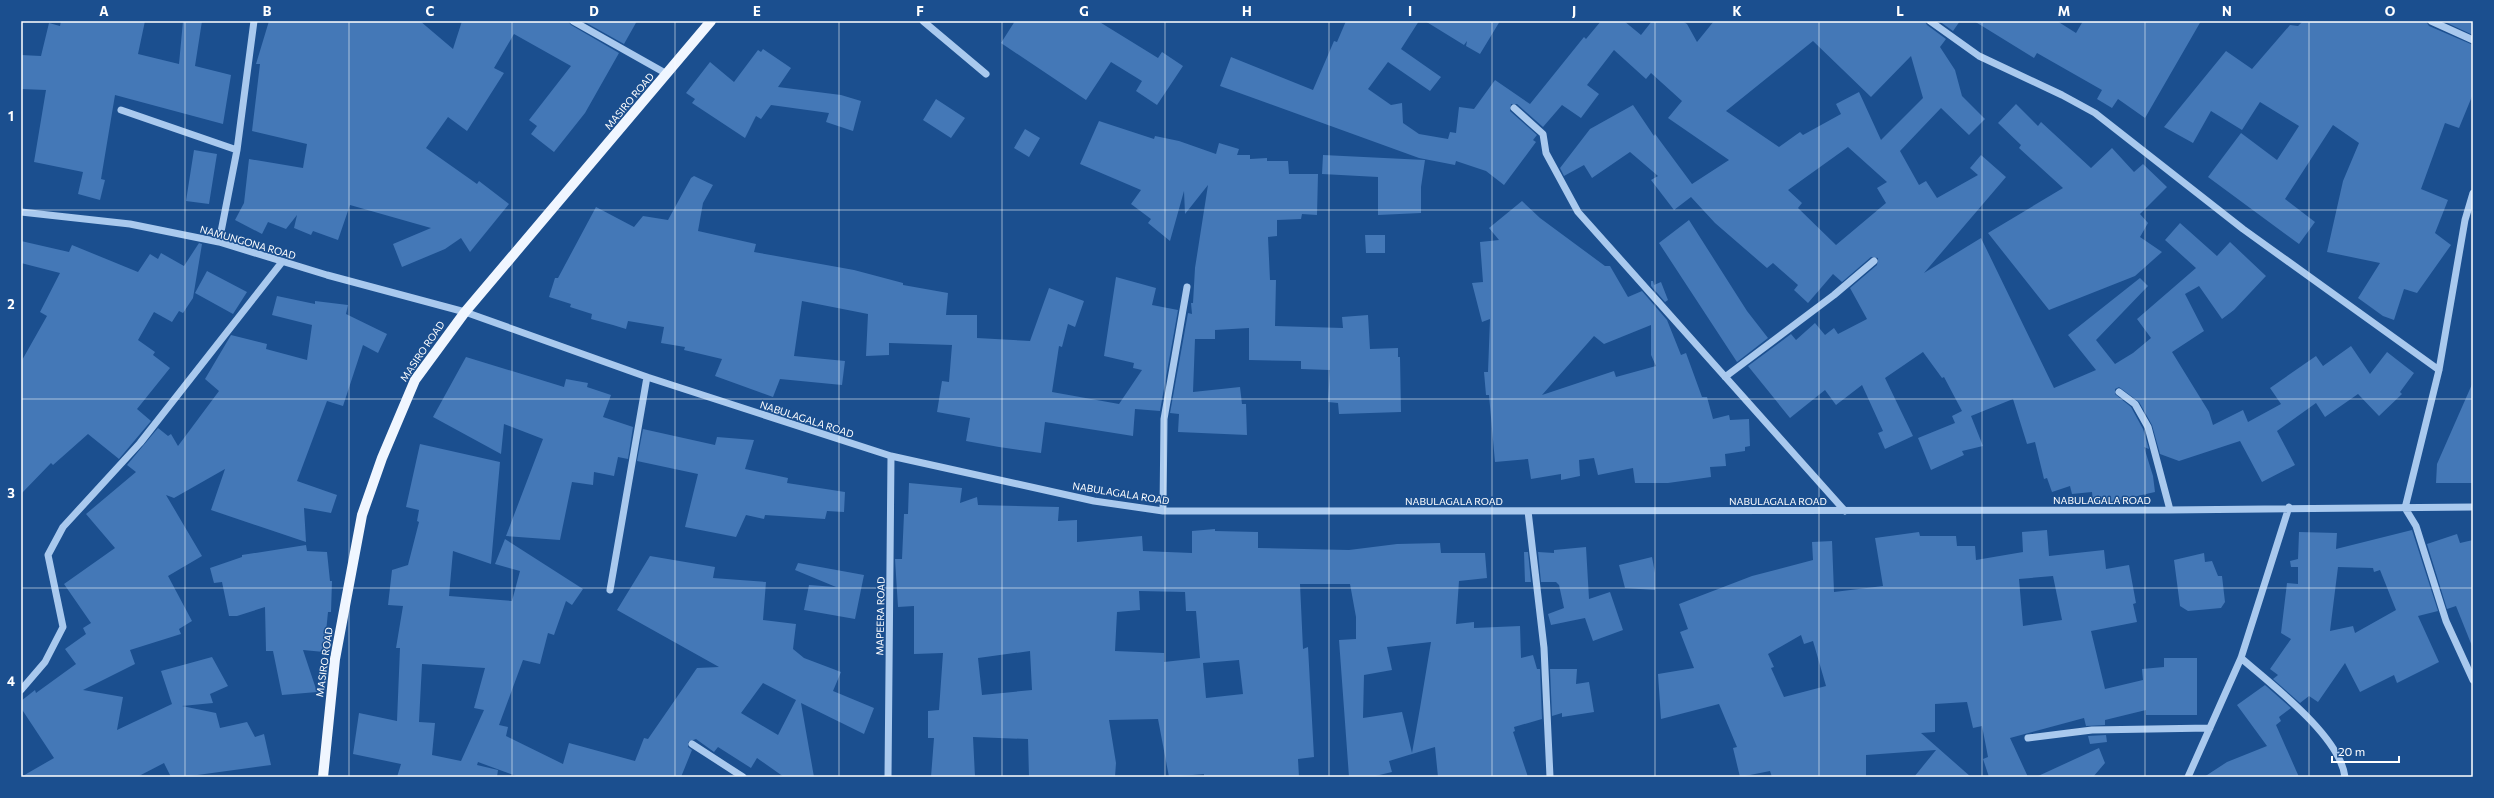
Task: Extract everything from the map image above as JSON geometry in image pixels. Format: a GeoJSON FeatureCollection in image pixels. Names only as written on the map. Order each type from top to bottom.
{"type":"FeatureCollection","features":[{"type":"Feature","properties":{"kind":"main road","name":"MASIRO ROAD"},"geometry":{"type":"LineString","coordinates":[[322,777],[335,659],[362,515],[384,450],[415,380],[465,312],[711,21]]}},
{"type":"Feature","properties":{"kind":"street"},"geometry":{"type":"LineString","coordinates":[[219,242],[237,150],[254,21]]}},
{"type":"Feature","properties":{"kind":"street"},"geometry":{"type":"LineString","coordinates":[[573,21],[667,74]]}},
{"type":"Feature","properties":{"kind":"street"},"geometry":{"type":"LineString","coordinates":[[923,21],[986,74]]}},
{"type":"Feature","properties":{"kind":"street"},"geometry":{"type":"LineString","coordinates":[[1930,21],[1979,56],[2062,95],[2095,113],[2243,229],[2439,370]]}},
{"type":"Feature","properties":{"kind":"street"},"geometry":{"type":"LineString","coordinates":[[2431,21],[2473,40]]}},
{"type":"Feature","properties":{"kind":"street"},"geometry":{"type":"LineString","coordinates":[[1514,108],[1543,134],[1546,153],[1578,212],[1845,511]]}},
{"type":"Feature","properties":{"kind":"street"},"geometry":{"type":"LineString","coordinates":[[121,110],[237,150]]}},
{"type":"Feature","properties":{"kind":"street"},"geometry":{"type":"LineString","coordinates":[[2473,193],[2465,220],[2439,370],[2404,508],[2416,526],[2446,621],[2473,680]]}},
{"type":"Feature","properties":{"kind":"street","name":"NAMUNGONA ROAD"},"geometry":{"type":"LineString","coordinates":[[21,212],[130,224],[219,242],[282,262],[465,312]]}},
{"type":"Feature","properties":{"kind":"street"},"geometry":{"type":"LineString","coordinates":[[1725,377],[1834,295],[1874,261]]}},
{"type":"Feature","properties":{"kind":"street"},"geometry":{"type":"LineString","coordinates":[[21,690],[45,662],[62,627],[48,555],[63,527],[140,443],[282,262]]}},
{"type":"Feature","properties":{"kind":"street"},"geometry":{"type":"LineString","coordinates":[[1163,511],[1164,419],[1187,287]]}},
{"type":"Feature","properties":{"kind":"street","name":"NABULAGALA ROAD"},"geometry":{"type":"LineString","coordinates":[[465,312],[647,377],[891,456],[1094,501],[1163,511],[1845,511],[2473,507]]}},
{"type":"Feature","properties":{"kind":"street"},"geometry":{"type":"LineString","coordinates":[[610,590],[647,377]]}},
{"type":"Feature","properties":{"kind":"street"},"geometry":{"type":"LineString","coordinates":[[2119,392],[2135,404],[2148,428],[2170,510]]}},
{"type":"Feature","properties":{"kind":"street","name":"MAPEERA ROAD"},"geometry":{"type":"LineString","coordinates":[[888,777],[891,456]]}},
{"type":"Feature","properties":{"kind":"street"},"geometry":{"type":"LineString","coordinates":[[2188,777],[2241,658],[2289,507]]}},
{"type":"Feature","properties":{"kind":"street"},"geometry":{"type":"LineString","coordinates":[[1528,511],[1544,648],[1550,777]]}},
{"type":"Feature","properties":{"kind":"street"},"geometry":{"type":"LineString","coordinates":[[2241,658],[2301,711],[2339,755],[2345,777]]}},
{"type":"Feature","properties":{"kind":"street"},"geometry":{"type":"LineString","coordinates":[[2028,738],[2092,730],[2210,728]]}},
{"type":"Feature","properties":{"kind":"street"},"geometry":{"type":"LineString","coordinates":[[692,744],[743,777]]}},
{"type":"Feature","properties":{"kind":"building"},"geometry":{"type":"Polygon","coordinates":[[[61,21],[145,21],[138,54],[179,64],[183,21],[202,21],[195,66],[231,75],[223,124],[115,95],[101,179],[105,180],[100,200],[78,194],[83,172],[34,162],[46,90],[21,89],[21,55],[41,56],[49,23],[60,26],[61,21]]]}},
{"type":"Feature","properties":{"kind":"building"},"geometry":{"type":"Polygon","coordinates":[[[269,21],[420,21],[453,49],[462,21],[568,21],[571,25],[619,53],[585,113],[554,152],[531,134],[537,126],[529,120],[571,66],[514,34],[494,68],[504,73],[467,131],[448,117],[426,148],[477,184],[479,181],[509,204],[470,252],[461,238],[445,249],[402,267],[393,244],[431,228],[350,205],[338,240],[313,231],[311,235],[294,228],[297,215],[286,229],[268,222],[262,234],[235,220],[244,203],[249,159],[303,168],[307,144],[252,131],[260,64],[256,64],[269,21]]]}},
{"type":"Feature","properties":{"kind":"building"},"geometry":{"type":"Polygon","coordinates":[[[583,21],[637,21],[624,44],[583,21]]]}},
{"type":"Feature","properties":{"kind":"building"},"geometry":{"type":"Polygon","coordinates":[[[1015,21],[1098,21],[1158,58],[1162,52],[1183,66],[1157,105],[1136,91],[1142,81],[1111,62],[1086,100],[1001,43],[1015,21]]]}},
{"type":"Feature","properties":{"kind":"building"},"geometry":{"type":"Polygon","coordinates":[[[1346,21],[1419,21],[1401,49],[1441,77],[1430,91],[1388,62],[1368,89],[1391,105],[1402,103],[1403,123],[1419,134],[1448,139],[1450,132],[1456,133],[1459,107],[1474,109],[1495,80],[1530,104],[1584,37],[1586,39],[1601,21],[1624,21],[1641,35],[1652,21],[1682,21],[1687,24],[1697,42],[1714,21],[1925,21],[1927,25],[1946,39],[1940,47],[1955,70],[1962,96],[1985,119],[1969,135],[1941,108],[1900,151],[1919,185],[1926,181],[1937,198],[1978,175],[1970,168],[1981,155],[2006,177],[1924,273],[1981,238],[2054,388],[2096,370],[2068,335],[2140,278],[2148,286],[2096,340],[2115,364],[2133,353],[2151,338],[2137,319],[2196,268],[2165,240],[2180,223],[2217,256],[2230,242],[2266,276],[2234,310],[2222,319],[2199,286],[2185,294],[2204,331],[2172,352],[2209,412],[2213,425],[2243,410],[2248,422],[2281,404],[2270,388],[2316,356],[2323,366],[2351,346],[2370,374],[2387,352],[2414,373],[2400,392],[2402,394],[2379,416],[2358,394],[2325,417],[2316,403],[2277,431],[2295,465],[2262,482],[2240,441],[2179,461],[2160,454],[2152,425],[2139,402],[2119,387],[2115,389],[2115,394],[2131,407],[2143,429],[2149,449],[2144,447],[2153,476],[2155,492],[2111,502],[2093,503],[2092,492],[2072,494],[2070,486],[2052,492],[2047,478],[2044,479],[2035,442],[2027,444],[2013,399],[1971,416],[1983,446],[1962,451],[1964,455],[1931,470],[1918,438],[1955,423],[1952,416],[1962,411],[1944,377],[1942,378],[1923,352],[1885,378],[1913,436],[1885,449],[1878,433],[1883,431],[1862,385],[1836,405],[1825,390],[1790,418],[1748,366],[1791,334],[1796,340],[1815,323],[1825,335],[1834,328],[1838,334],[1867,319],[1850,288],[1877,265],[1878,258],[1871,257],[1842,282],[1833,274],[1808,303],[1794,290],[1798,285],[1773,263],[1767,268],[1715,223],[1691,197],[1674,210],[1651,180],[1658,176],[1630,152],[1592,178],[1584,165],[1564,176],[1560,168],[1590,129],[1633,105],[1654,136],[1655,134],[1692,184],[1729,160],[1668,118],[1682,101],[1651,73],[1646,79],[1614,50],[1587,85],[1599,94],[1581,118],[1562,105],[1543,127],[1517,104],[1511,104],[1510,111],[1537,135],[1533,140],[1536,142],[1504,185],[1486,171],[1456,161],[1455,165],[1419,158],[1220,86],[1231,57],[1313,90],[1334,41],[1337,42],[1346,21]],[[1813,41],[1726,111],[1779,147],[1800,132],[1803,135],[1841,114],[1836,104],[1859,92],[1881,140],[1923,98],[1911,56],[1871,97],[1813,41]],[[1848,147],[1788,190],[1802,203],[1798,208],[1836,245],[1886,203],[1877,188],[1887,182],[1848,147]]]}},
{"type":"Feature","properties":{"kind":"building"},"geometry":{"type":"Polygon","coordinates":[[[1425,21],[1500,21],[1480,54],[1466,46],[1467,41],[1464,45],[1425,21]]]}},
{"type":"Feature","properties":{"kind":"building"},"geometry":{"type":"Polygon","coordinates":[[[1939,21],[1960,21],[1953,31],[1939,21]]]}},
{"type":"Feature","properties":{"kind":"building"},"geometry":{"type":"Polygon","coordinates":[[[1974,21],[2057,21],[2076,33],[2083,21],[2201,21],[2145,118],[2118,99],[2112,108],[2097,99],[2102,90],[2037,53],[2034,58],[1974,21]]]}},
{"type":"Feature","properties":{"kind":"building"},"geometry":{"type":"Polygon","coordinates":[[[2303,21],[2426,21],[2429,26],[2473,45],[2473,94],[2459,128],[2445,123],[2421,189],[2448,200],[2435,233],[2451,245],[2417,293],[2404,289],[2394,320],[2383,316],[2358,298],[2380,263],[2327,252],[2343,181],[2359,143],[2333,125],[2285,199],[2315,222],[2299,244],[2208,177],[2241,133],[2277,160],[2299,126],[2260,102],[2242,130],[2211,111],[2193,143],[2164,127],[2226,51],[2252,69],[2290,25],[2298,26],[2303,21]]]}},
{"type":"Feature","properties":{"kind":"building"},"geometry":{"type":"Polygon","coordinates":[[[2443,21],[2473,21],[2473,35],[2443,21]]]}},
{"type":"Feature","properties":{"kind":"building"},"geometry":{"type":"Polygon","coordinates":[[[763,49],[791,68],[778,87],[841,95],[861,101],[853,131],[826,122],[829,113],[771,105],[761,119],[756,116],[745,138],[692,103],[695,99],[686,93],[710,62],[734,82],[758,50],[761,52],[763,49]]]}},
{"type":"Feature","properties":{"kind":"building"},"geometry":{"type":"Polygon","coordinates":[[[936,99],[965,118],[951,138],[923,120],[936,99]]]}},
{"type":"Feature","properties":{"kind":"building"},"geometry":{"type":"Polygon","coordinates":[[[2016,104],[2038,126],[2041,122],[2091,168],[2112,148],[2134,172],[2143,164],[2167,187],[2140,214],[2148,223],[2140,237],[2162,252],[2135,276],[2049,310],[1988,233],[2063,188],[2019,148],[2021,145],[1998,123],[2016,104]]]}},
{"type":"Feature","properties":{"kind":"building"},"geometry":{"type":"Polygon","coordinates":[[[1099,121],[1154,139],[1155,136],[1179,141],[1216,154],[1219,143],[1239,149],[1237,155],[1250,155],[1250,159],[1267,158],[1267,161],[1288,161],[1289,174],[1318,174],[1317,215],[1302,214],[1301,219],[1277,220],[1277,236],[1268,237],[1270,280],[1276,280],[1275,326],[1343,328],[1342,317],[1368,315],[1370,349],[1398,348],[1398,357],[1400,357],[1401,412],[1339,414],[1338,403],[1328,402],[1330,370],[1301,369],[1301,361],[1249,360],[1249,328],[1215,330],[1215,339],[1195,339],[1193,392],[1240,387],[1242,404],[1246,404],[1247,435],[1178,432],[1179,414],[1170,413],[1188,313],[1192,314],[1191,303],[1193,303],[1195,268],[1208,185],[1185,214],[1184,191],[1170,241],[1148,223],[1151,219],[1131,204],[1141,190],[1080,164],[1099,121]]]}},
{"type":"Feature","properties":{"kind":"building"},"geometry":{"type":"Polygon","coordinates":[[[1025,129],[1040,138],[1029,157],[1014,148],[1025,129]]]}},
{"type":"Feature","properties":{"kind":"building"},"geometry":{"type":"Polygon","coordinates":[[[194,150],[217,154],[209,204],[186,201],[194,150]]]}},
{"type":"Feature","properties":{"kind":"building"},"geometry":{"type":"Polygon","coordinates":[[[1323,155],[1425,160],[1421,187],[1421,213],[1378,215],[1378,177],[1322,174],[1323,155]]]}},
{"type":"Feature","properties":{"kind":"building"},"geometry":{"type":"Polygon","coordinates":[[[694,176],[713,185],[703,203],[698,231],[756,244],[754,252],[854,270],[903,283],[903,285],[948,293],[946,315],[977,315],[977,338],[1030,341],[1049,288],[1084,301],[1075,327],[1068,324],[1062,347],[1059,346],[1052,392],[1119,404],[1142,370],[1133,368],[1134,363],[1104,356],[1116,277],[1156,288],[1152,305],[1178,310],[1160,411],[1135,409],[1133,436],[1045,422],[1041,453],[966,441],[970,418],[937,412],[942,381],[949,382],[952,345],[889,343],[889,355],[866,356],[868,314],[802,301],[794,356],[845,361],[842,385],[780,379],[773,397],[715,376],[722,359],[684,350],[685,347],[661,343],[664,327],[628,321],[626,329],[591,319],[592,314],[570,307],[571,304],[549,297],[555,278],[558,278],[596,207],[634,227],[643,216],[668,220],[691,178],[694,176]]]}},
{"type":"Feature","properties":{"kind":"building"},"geometry":{"type":"Polygon","coordinates":[[[1522,201],[1540,218],[1605,266],[1610,266],[1628,297],[1642,291],[1667,320],[1681,355],[1686,353],[1702,397],[1707,397],[1713,419],[1729,415],[1730,420],[1749,419],[1750,446],[1745,447],[1745,451],[1725,454],[1726,466],[1710,467],[1711,477],[1668,483],[1635,483],[1633,468],[1598,475],[1594,458],[1579,460],[1580,476],[1561,480],[1561,474],[1531,479],[1528,459],[1495,462],[1489,395],[1486,395],[1484,372],[1488,372],[1490,319],[1482,322],[1472,283],[1483,282],[1480,242],[1499,240],[1489,228],[1522,201]],[[1651,325],[1604,344],[1594,336],[1542,395],[1614,371],[1616,377],[1656,366],[1651,355],[1651,325]]]}},
{"type":"Feature","properties":{"kind":"building"},"geometry":{"type":"Polygon","coordinates":[[[1689,220],[1747,311],[1768,338],[1737,362],[1659,243],[1689,220]]]}},
{"type":"Feature","properties":{"kind":"building"},"geometry":{"type":"Polygon","coordinates":[[[1365,235],[1385,235],[1385,253],[1366,253],[1365,235]]]}},
{"type":"Feature","properties":{"kind":"building"},"geometry":{"type":"Polygon","coordinates":[[[21,241],[69,252],[72,245],[138,272],[150,254],[158,259],[161,253],[184,266],[199,243],[202,244],[193,298],[183,313],[179,311],[172,322],[154,312],[138,340],[155,352],[153,355],[170,368],[137,409],[151,421],[119,459],[88,434],[53,465],[51,463],[21,494],[21,362],[47,316],[40,312],[60,273],[21,263],[21,241]]]}},
{"type":"Feature","properties":{"kind":"building"},"geometry":{"type":"Polygon","coordinates":[[[207,271],[247,292],[233,314],[195,293],[207,271]]]}},
{"type":"Feature","properties":{"kind":"building"},"geometry":{"type":"Polygon","coordinates":[[[1651,281],[1653,281],[1654,285],[1661,282],[1668,300],[1665,302],[1651,286],[1651,281]]]}},
{"type":"Feature","properties":{"kind":"building"},"geometry":{"type":"Polygon","coordinates":[[[277,296],[315,304],[315,301],[348,305],[346,314],[387,334],[378,353],[363,345],[343,406],[327,401],[297,481],[337,495],[331,513],[304,508],[306,542],[211,510],[225,469],[174,498],[166,495],[202,556],[168,576],[192,621],[179,629],[181,634],[130,650],[135,664],[83,690],[123,697],[117,730],[172,704],[161,671],[212,657],[228,686],[210,694],[213,703],[182,706],[216,713],[220,728],[247,722],[255,737],[264,734],[271,765],[183,777],[171,777],[164,763],[137,777],[21,777],[54,758],[21,708],[21,701],[35,690],[36,693],[76,664],[65,649],[86,634],[83,628],[91,623],[64,584],[115,548],[86,514],[136,472],[127,465],[158,428],[168,436],[171,434],[178,446],[219,391],[205,379],[231,335],[267,344],[266,349],[307,360],[312,325],[272,315],[277,296]]]}},
{"type":"Feature","properties":{"kind":"building"},"geometry":{"type":"Polygon","coordinates":[[[466,357],[564,387],[566,379],[588,383],[587,387],[611,395],[603,417],[633,427],[628,459],[618,457],[614,476],[594,472],[593,485],[572,482],[560,540],[506,536],[543,439],[504,424],[501,454],[433,417],[466,357]]]}},
{"type":"Feature","properties":{"kind":"building"},"geometry":{"type":"Polygon","coordinates":[[[2473,382],[2473,483],[2436,483],[2437,464],[2473,382]]]}},
{"type":"Feature","properties":{"kind":"building"},"geometry":{"type":"Polygon","coordinates":[[[643,429],[715,445],[717,437],[754,440],[745,469],[788,478],[787,483],[845,492],[844,512],[827,511],[825,519],[765,515],[764,519],[746,515],[736,537],[685,527],[698,474],[637,461],[643,429]]]}},
{"type":"Feature","properties":{"kind":"building"},"geometry":{"type":"Polygon","coordinates":[[[420,444],[500,462],[491,564],[453,551],[449,596],[512,601],[520,571],[495,564],[505,539],[583,589],[572,605],[566,601],[554,635],[548,633],[540,664],[523,660],[499,725],[508,727],[506,736],[563,764],[569,743],[635,761],[644,738],[648,739],[697,668],[719,667],[617,610],[650,556],[715,567],[713,578],[766,582],[763,620],[796,624],[793,649],[804,658],[841,672],[833,691],[874,708],[864,734],[801,703],[814,777],[784,777],[757,758],[751,768],[718,747],[714,752],[696,739],[688,742],[688,747],[692,750],[681,777],[519,777],[478,762],[477,765],[498,770],[497,777],[397,777],[401,764],[353,754],[359,713],[397,721],[400,648],[396,648],[403,606],[388,605],[392,570],[408,565],[419,522],[417,521],[419,510],[406,507],[420,444]],[[422,664],[419,722],[435,723],[432,755],[461,761],[484,710],[474,708],[485,668],[422,664]],[[763,683],[741,713],[778,735],[796,700],[763,683]]]}},
{"type":"Feature","properties":{"kind":"building"},"geometry":{"type":"Polygon","coordinates":[[[909,483],[962,488],[960,503],[977,497],[978,505],[1059,507],[1058,521],[1077,520],[1077,542],[1142,536],[1143,551],[1192,553],[1192,531],[1215,529],[1215,531],[1258,532],[1258,548],[1349,550],[1397,544],[1440,543],[1441,553],[1485,553],[1487,578],[1459,581],[1456,624],[1474,622],[1474,628],[1520,626],[1521,658],[1533,655],[1537,669],[1540,669],[1542,719],[1514,727],[1515,731],[1513,732],[1528,777],[1438,777],[1435,747],[1389,761],[1392,772],[1371,777],[1349,777],[1339,640],[1356,639],[1356,617],[1350,584],[1300,584],[1303,649],[1308,647],[1314,757],[1298,759],[1299,777],[1204,777],[1204,774],[1169,777],[1158,719],[1109,720],[1116,763],[1115,777],[1029,777],[1028,739],[973,737],[975,777],[931,777],[934,738],[928,738],[928,711],[939,710],[943,653],[914,654],[914,606],[898,607],[895,559],[902,559],[904,514],[908,514],[909,483]],[[1139,591],[1140,610],[1117,612],[1115,651],[1164,653],[1164,662],[1200,658],[1196,611],[1186,611],[1185,592],[1139,591]],[[1431,642],[1387,647],[1392,670],[1364,675],[1363,718],[1402,712],[1412,753],[1431,642]],[[1030,651],[978,658],[982,695],[1032,690],[1030,651]],[[1239,660],[1203,663],[1206,698],[1243,694],[1239,660]]]}},
{"type":"Feature","properties":{"kind":"building"},"geometry":{"type":"Polygon","coordinates":[[[2047,530],[2049,556],[2104,550],[2106,569],[2129,565],[2136,603],[2133,604],[2137,622],[2091,631],[2105,689],[2143,680],[2142,669],[2164,667],[2164,658],[2197,658],[2197,715],[2146,715],[2146,710],[2105,720],[2105,725],[2086,726],[2084,718],[2010,738],[2028,777],[1989,777],[1983,759],[1988,757],[1982,726],[1973,728],[1967,702],[1935,704],[1935,732],[1921,733],[1971,777],[1914,777],[1936,750],[1866,755],[1866,776],[1772,777],[1770,771],[1740,777],[1733,748],[1737,747],[1719,704],[1661,719],[1658,674],[1694,668],[1680,632],[1688,629],[1679,604],[1752,576],[1813,560],[1812,542],[1832,541],[1834,592],[1883,586],[1875,538],[1919,532],[1920,536],[1956,536],[1957,546],[1975,546],[1976,560],[2023,552],[2022,532],[2047,530]],[[2053,576],[2019,579],[2023,626],[2062,620],[2053,576]],[[1801,635],[1768,654],[1774,667],[1771,668],[1784,697],[1826,686],[1813,641],[1804,644],[1801,635]]]}},
{"type":"Feature","properties":{"kind":"building"},"geometry":{"type":"Polygon","coordinates":[[[2412,530],[2438,611],[2418,616],[2439,662],[2397,683],[2394,675],[2360,692],[2345,663],[2318,702],[2309,696],[2300,703],[2273,679],[2278,675],[2270,669],[2291,639],[2281,633],[2287,583],[2298,584],[2298,567],[2291,567],[2290,561],[2298,559],[2299,532],[2337,533],[2336,549],[2412,530]],[[2338,567],[2330,631],[2353,626],[2355,633],[2396,610],[2380,570],[2374,572],[2373,568],[2338,567]]]}},
{"type":"Feature","properties":{"kind":"building"},"geometry":{"type":"Polygon","coordinates":[[[2457,534],[2460,543],[2473,540],[2472,646],[2456,606],[2447,609],[2427,544],[2457,534]]]}},
{"type":"Feature","properties":{"kind":"building"},"geometry":{"type":"Polygon","coordinates":[[[306,545],[307,551],[327,552],[330,581],[332,581],[331,612],[328,612],[324,652],[303,650],[317,692],[282,695],[273,651],[266,651],[265,607],[237,616],[229,616],[222,582],[214,583],[210,568],[242,557],[242,555],[306,545]]]}},
{"type":"Feature","properties":{"kind":"building"},"geometry":{"type":"Polygon","coordinates":[[[1586,547],[1589,599],[1610,592],[1623,630],[1593,641],[1585,618],[1551,625],[1548,614],[1564,608],[1559,585],[1556,582],[1541,582],[1538,552],[1554,553],[1554,550],[1586,547]]]}},
{"type":"Feature","properties":{"kind":"building"},"geometry":{"type":"Polygon","coordinates":[[[1524,552],[1528,552],[1531,582],[1525,582],[1524,552]]]}},
{"type":"Feature","properties":{"kind":"building"},"geometry":{"type":"Polygon","coordinates":[[[2204,553],[2205,562],[2212,561],[2218,576],[2222,576],[2225,602],[2221,608],[2188,611],[2180,606],[2174,560],[2204,553]]]}},
{"type":"Feature","properties":{"kind":"building"},"geometry":{"type":"Polygon","coordinates":[[[1652,557],[1655,573],[1655,590],[1625,588],[1619,565],[1652,557]]]}},
{"type":"Feature","properties":{"kind":"building"},"geometry":{"type":"Polygon","coordinates":[[[798,563],[864,575],[855,619],[804,610],[809,585],[836,587],[795,570],[798,563]]]}},
{"type":"Feature","properties":{"kind":"building"},"geometry":{"type":"Polygon","coordinates":[[[1550,669],[1577,669],[1576,684],[1589,682],[1594,712],[1562,717],[1562,713],[1552,716],[1550,669]]]}},
{"type":"Feature","properties":{"kind":"building"},"geometry":{"type":"Polygon","coordinates":[[[2265,685],[2291,708],[2279,717],[2281,721],[2276,725],[2299,777],[2204,777],[2227,762],[2267,746],[2237,705],[2265,685]]]}},
{"type":"Feature","properties":{"kind":"building"},"geometry":{"type":"Polygon","coordinates":[[[2106,735],[2107,742],[2090,744],[2088,736],[2106,735]]]}},
{"type":"Feature","properties":{"kind":"building"},"geometry":{"type":"Polygon","coordinates":[[[2099,748],[2105,763],[2093,777],[2036,777],[2099,748]]]}}]}
